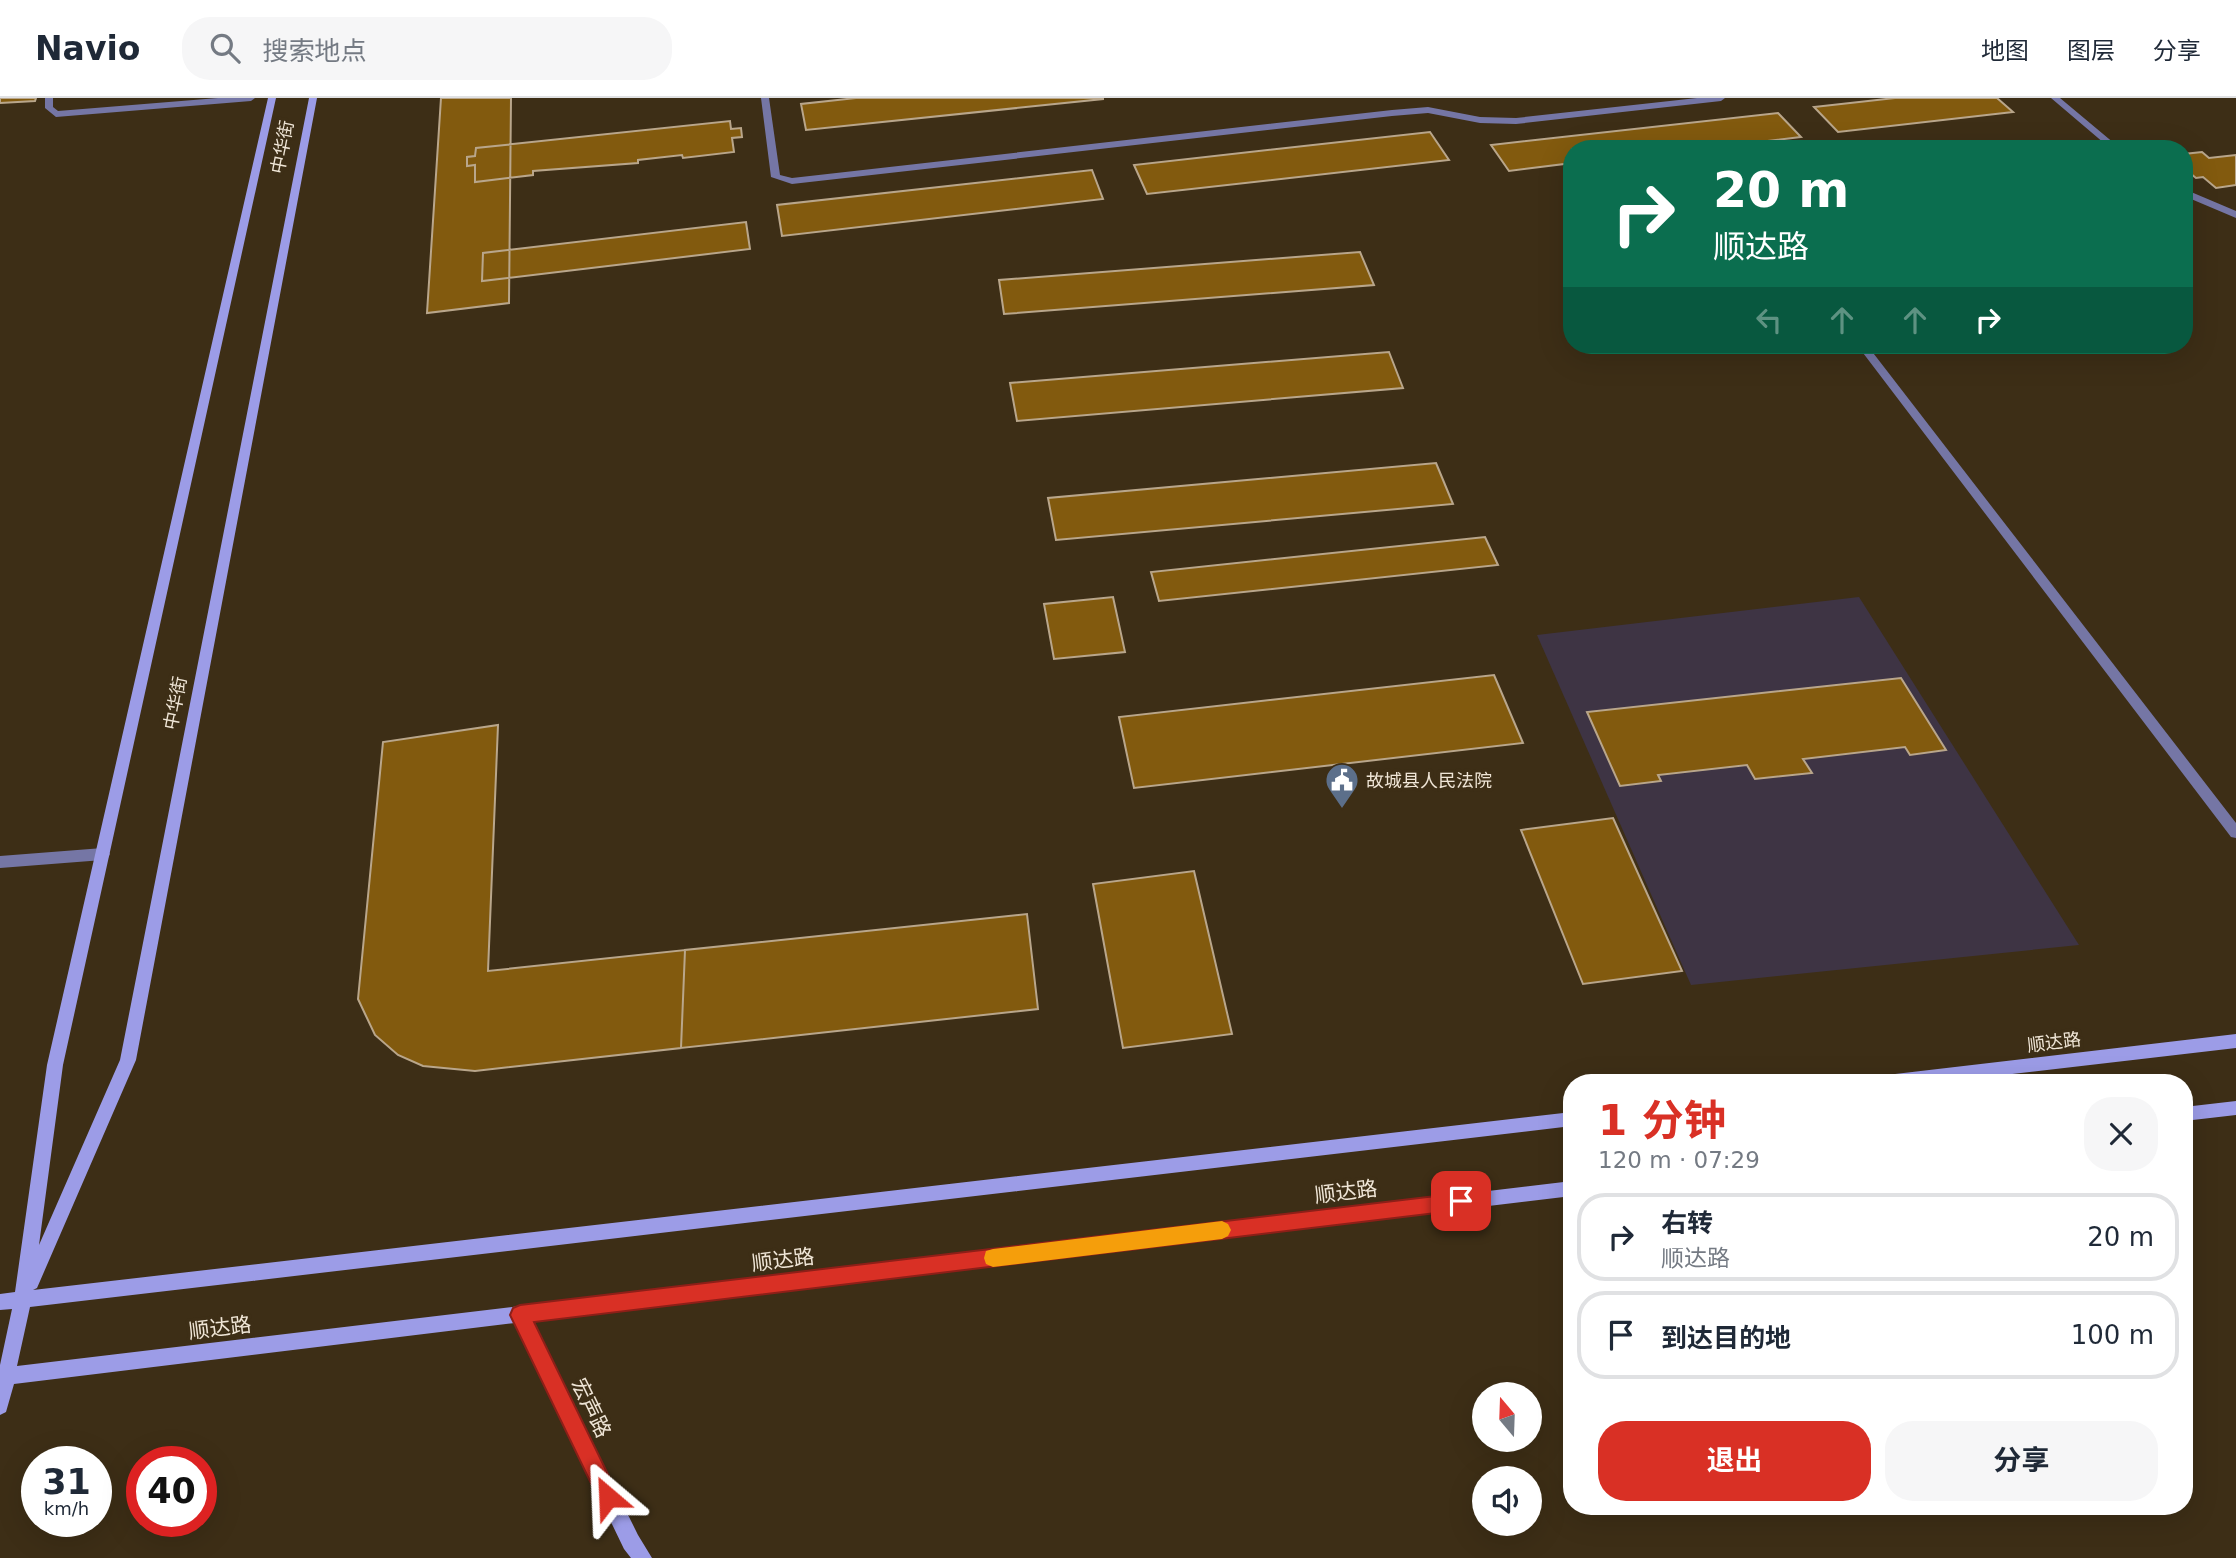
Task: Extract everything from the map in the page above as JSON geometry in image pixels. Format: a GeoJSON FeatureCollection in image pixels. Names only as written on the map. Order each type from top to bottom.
{"type":"FeatureCollection","features":[{"type":"Feature","properties":{"kind":"main road","name":"中华街"},"geometry":{"type":"LineString","coordinates":[[0,1406],[3,1377],[23,1299],[55,1065],[272,98]]}},
{"type":"Feature","properties":{"kind":"main road","name":"中华街"},"geometry":{"type":"LineString","coordinates":[[23,1299],[128,1060],[313,98]]}},
{"type":"Feature","properties":{"kind":"main road","name":"顺达路"},"geometry":{"type":"LineString","coordinates":[[1955,1074],[2236,1041]]}},
{"type":"Feature","properties":{"kind":"main road"},"geometry":{"type":"LineString","coordinates":[[2193,1113],[2236,1108]]}},
{"type":"Feature","properties":{"kind":"main road"},"geometry":{"type":"LineString","coordinates":[[0,1302],[1563,1120]]}},
{"type":"Feature","properties":{"kind":"main road","name":"顺达路"},"geometry":{"type":"LineString","coordinates":[[3,1377],[1563,1189]]}},
{"type":"Feature","properties":{"kind":"main road","name":"宏声路"},"geometry":{"type":"LineString","coordinates":[[520,1315],[631,1542],[642,1558]]}},
{"type":"Feature","properties":{"kind":"street"},"geometry":{"type":"LineString","coordinates":[[50,98],[49,108],[56,114],[251,98]]}},
{"type":"Feature","properties":{"kind":"street"},"geometry":{"type":"LineString","coordinates":[[765,98],[776,177],[792,181],[1392,113],[1428,110],[1480,120],[1516,121],[1721,98]]}},
{"type":"Feature","properties":{"kind":"street"},"geometry":{"type":"LineString","coordinates":[[2055,98],[2106,140]]}},
{"type":"Feature","properties":{"kind":"street"},"geometry":{"type":"LineString","coordinates":[[2193,196],[2236,215]]}},
{"type":"Feature","properties":{"kind":"street"},"geometry":{"type":"LineString","coordinates":[[1870,354],[2236,833]]}},
{"type":"Feature","properties":{"kind":"street"},"geometry":{"type":"LineString","coordinates":[[0,862],[103,854]]}},
{"type":"Feature","properties":{"kind":"shaded area"},"geometry":{"type":"Polygon","coordinates":[[[1859,597],[2079,945],[1691,985],[1537,635],[1859,597]]]}},
{"type":"Feature","properties":{"kind":"building"},"geometry":{"type":"Polygon","coordinates":[[[0,98],[36,98],[35,101],[0,103],[0,98]]]}},
{"type":"Feature","properties":{"kind":"building"},"geometry":{"type":"Polygon","coordinates":[[[441,98],[511,98],[509,303],[427,313],[441,98]]]}},
{"type":"Feature","properties":{"kind":"building"},"geometry":{"type":"Polygon","coordinates":[[[856,98],[1103,99],[806,130],[801,104],[856,98]]]}},
{"type":"Feature","properties":{"kind":"building"},"geometry":{"type":"Polygon","coordinates":[[[1895,98],[1997,98],[2013,112],[1838,132],[1814,107],[1895,98]]]}},
{"type":"Feature","properties":{"kind":"building"},"geometry":{"type":"Polygon","coordinates":[[[1778,113],[1801,137],[1776,140],[1563,140],[1563,164],[1509,171],[1491,145],[1778,113]]]}},
{"type":"Feature","properties":{"kind":"building"},"geometry":{"type":"Polygon","coordinates":[[[730,121],[731,129],[741,128],[742,137],[732,138],[734,152],[533,171],[533,175],[475,182],[475,165],[467,166],[467,157],[475,156],[476,148],[730,121]]]}},
{"type":"Feature","properties":{"kind":"building"},"geometry":{"type":"Polygon","coordinates":[[[1430,132],[1449,160],[1147,194],[1134,165],[1430,132]]]}},
{"type":"Feature","properties":{"kind":"building"},"geometry":{"type":"Polygon","coordinates":[[[2202,152],[2209,158],[2236,155],[2236,185],[2216,188],[2203,177],[2196,178],[2193,176],[2193,153],[2202,152]]]}},
{"type":"Feature","properties":{"kind":"building"},"geometry":{"type":"Polygon","coordinates":[[[1092,170],[1103,199],[782,236],[777,205],[1092,170]]]}},
{"type":"Feature","properties":{"kind":"building"},"geometry":{"type":"Polygon","coordinates":[[[746,222],[750,249],[482,281],[483,253],[746,222]]]}},
{"type":"Feature","properties":{"kind":"building"},"geometry":{"type":"Polygon","coordinates":[[[1360,252],[1374,285],[1004,314],[999,280],[1360,252]]]}},
{"type":"Feature","properties":{"kind":"building"},"geometry":{"type":"Polygon","coordinates":[[[1389,352],[1403,388],[1017,421],[1010,383],[1389,352]]]}},
{"type":"Feature","properties":{"kind":"building"},"geometry":{"type":"Polygon","coordinates":[[[1436,463],[1453,504],[1056,540],[1048,498],[1436,463]]]}},
{"type":"Feature","properties":{"kind":"building"},"geometry":{"type":"Polygon","coordinates":[[[1485,537],[1498,565],[1159,601],[1151,572],[1485,537]]]}},
{"type":"Feature","properties":{"kind":"building"},"geometry":{"type":"Polygon","coordinates":[[[1113,597],[1125,652],[1054,659],[1044,604],[1113,597]]]}},
{"type":"Feature","properties":{"kind":"building"},"geometry":{"type":"Polygon","coordinates":[[[1494,675],[1523,743],[1134,788],[1119,717],[1494,675]]]}},
{"type":"Feature","properties":{"kind":"building"},"geometry":{"type":"Polygon","coordinates":[[[1901,678],[1946,750],[1910,755],[1905,747],[1803,759],[1812,773],[1755,779],[1747,765],[1658,775],[1661,781],[1620,786],[1587,712],[1901,678]]]}},
{"type":"Feature","properties":{"kind":"building"},"geometry":{"type":"Polygon","coordinates":[[[498,725],[488,971],[685,950],[681,1048],[475,1071],[423,1066],[398,1055],[375,1035],[358,999],[383,742],[498,725]]]}},
{"type":"Feature","properties":{"kind":"building"},"geometry":{"type":"Polygon","coordinates":[[[1613,818],[1682,971],[1583,984],[1521,830],[1613,818]]]}},
{"type":"Feature","properties":{"kind":"building"},"geometry":{"type":"Polygon","coordinates":[[[1194,871],[1232,1034],[1123,1048],[1093,884],[1194,871]]]}},
{"type":"Feature","properties":{"kind":"building"},"geometry":{"type":"Polygon","coordinates":[[[1027,914],[1038,1009],[681,1048],[685,950],[1027,914]]]}},
{"type":"Feature","properties":{"kind":"slow traffic"},"geometry":{"type":"LineString","coordinates":[[993,1258],[1222,1230]]}},
{"type":"Feature","properties":{"kind":"place","name":"故城县人民法院"},"geometry":{"type":"Point","coordinates":[1342,810]}},
{"type":"Feature","properties":{"kind":"route"},"geometry":{"type":"LineString","coordinates":[[608,1497],[520,1315],[1461,1201]]}}]}
